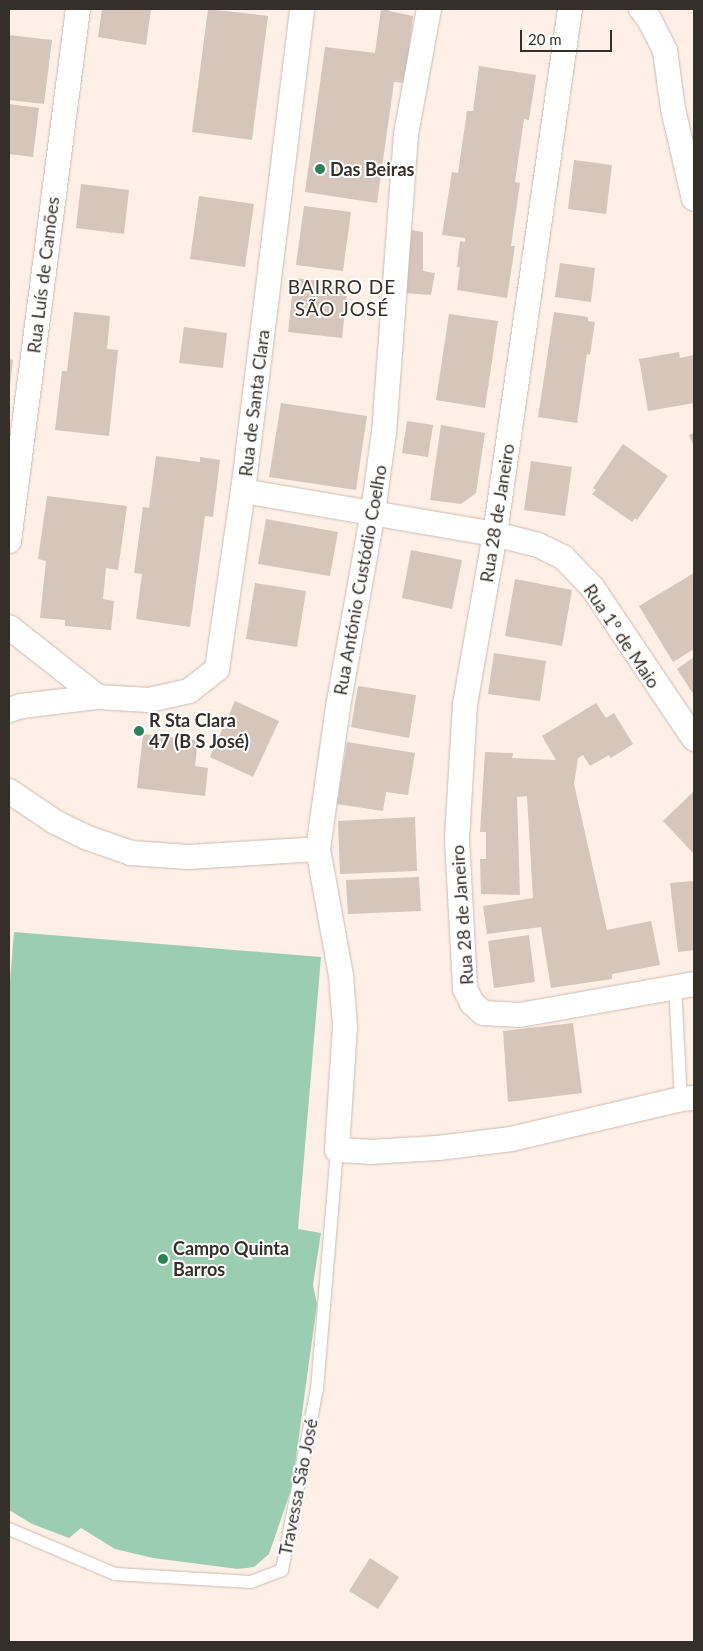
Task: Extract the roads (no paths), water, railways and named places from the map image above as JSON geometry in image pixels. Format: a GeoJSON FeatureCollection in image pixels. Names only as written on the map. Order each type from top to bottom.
{"type":"FeatureCollection","features":[{"type":"Feature","properties":{"kind":"street","name":"Rua Luís de Camões"},"geometry":{"type":"LineString","coordinates":[[9,541],[78,9]]}},
{"type":"Feature","properties":{"kind":"street","name":"Rua de Santa Clara"},"geometry":{"type":"LineString","coordinates":[[9,710],[21,706],[98,696],[149,700],[189,690],[217,669],[243,490],[302,9]]}},
{"type":"Feature","properties":{"kind":"street","name":"Rua António Custódio Coelho"},"geometry":{"type":"LineString","coordinates":[[337,1150],[345,1026],[341,976],[318,849],[338,707],[373,512],[384,432],[406,134],[429,9]]}},
{"type":"Feature","properties":{"kind":"street","name":"Rua 28 de Janeiro"},"geometry":{"type":"LineString","coordinates":[[570,9],[495,534],[465,704],[457,839],[465,989],[472,1003],[483,1013],[520,1015],[684,985]]}},
{"type":"Feature","properties":{"kind":"street"},"geometry":{"type":"LineString","coordinates":[[641,9],[649,19],[666,51],[672,108],[694,200]]}},
{"type":"Feature","properties":{"kind":"street","name":"Rua 1º de Maio"},"geometry":{"type":"LineString","coordinates":[[243,490],[495,534],[538,545],[563,557],[586,581],[694,739]]}},
{"type":"Feature","properties":{"kind":"street"},"geometry":{"type":"LineString","coordinates":[[9,627],[98,696]]}},
{"type":"Feature","properties":{"kind":"street"},"geometry":{"type":"LineString","coordinates":[[9,791],[55,822],[88,838],[131,853],[189,857],[318,849]]}},
{"type":"Feature","properties":{"kind":"street"},"geometry":{"type":"LineString","coordinates":[[337,1150],[370,1152],[438,1148],[511,1139],[688,1098]]}},
{"type":"Feature","properties":{"kind":"lane"},"geometry":{"type":"LineString","coordinates":[[684,985],[688,1098]]}},
{"type":"Feature","properties":{"kind":"lane","name":"Travessa São José"},"geometry":{"type":"LineString","coordinates":[[9,1530],[115,1574],[251,1582],[282,1570],[317,1389],[337,1150]]}},
{"type":"Feature","properties":{"kind":"place","name":"Das Beiras"},"geometry":{"type":"Point","coordinates":[320,169]}},
{"type":"Feature","properties":{"kind":"place","name":"R Sta Clara 47 (B S José)"},"geometry":{"type":"Point","coordinates":[139,731]}},
{"type":"Feature","properties":{"kind":"place","name":"Campo Quinta Barros"},"geometry":{"type":"Point","coordinates":[163,1259]}},
{"type":"Feature","properties":{"kind":"district","name":"BAIRRO DE SÃO JOSÉ"},"geometry":{"type":"Point","coordinates":[342,298]}}]}
